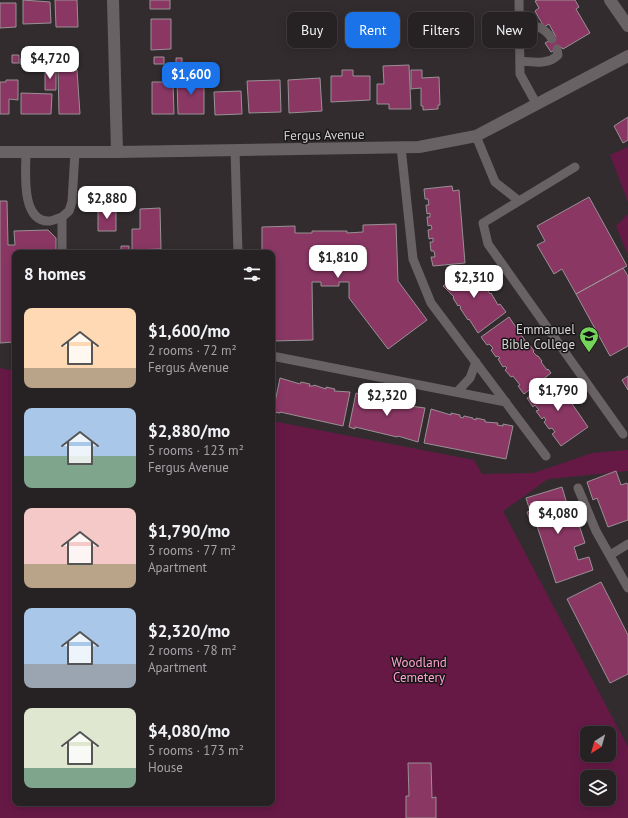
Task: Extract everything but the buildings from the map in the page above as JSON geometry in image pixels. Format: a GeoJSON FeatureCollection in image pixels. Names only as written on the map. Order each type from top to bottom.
{"type":"FeatureCollection","features":[{"type":"Feature","properties":{"kind":"street"},"geometry":{"type":"LineString","coordinates":[[113,0],[117,152]]}},
{"type":"Feature","properties":{"kind":"street"},"geometry":{"type":"LineString","coordinates":[[610,0],[628,26]]}},
{"type":"Feature","properties":{"kind":"street","name":"Fergus Avenue"},"geometry":{"type":"LineString","coordinates":[[0,152],[117,152],[419,147],[476,136],[628,56]]}},
{"type":"Feature","properties":{"kind":"lane"},"geometry":{"type":"LineString","coordinates":[[519,0],[519,12]]}},
{"type":"Feature","properties":{"kind":"lane"},"geometry":{"type":"LineString","coordinates":[[537,26],[549,34],[552,39]]}},
{"type":"Feature","properties":{"kind":"lane"},"geometry":{"type":"LineString","coordinates":[[520,48],[520,74],[537,105]]}},
{"type":"Feature","properties":{"kind":"lane"},"geometry":{"type":"LineString","coordinates":[[520,61],[537,62],[553,59],[558,55],[557,49]]}},
{"type":"Feature","properties":{"kind":"lane"},"geometry":{"type":"LineString","coordinates":[[476,136],[496,182],[519,201]]}},
{"type":"Feature","properties":{"kind":"lane"},"geometry":{"type":"LineString","coordinates":[[401,147],[413,259],[431,303],[546,456]]}},
{"type":"Feature","properties":{"kind":"lane"},"geometry":{"type":"LineString","coordinates":[[235,150],[238,250]]}},
{"type":"Feature","properties":{"kind":"lane"},"geometry":{"type":"LineString","coordinates":[[26,152],[27,205],[38,219],[50,221],[62,217],[69,211],[72,202],[75,152]]}},
{"type":"Feature","properties":{"kind":"lane"},"geometry":{"type":"LineString","coordinates":[[575,166],[483,223],[488,244],[624,434]]}},
{"type":"Feature","properties":{"kind":"lane"},"geometry":{"type":"LineString","coordinates":[[62,217],[62,250]]}},
{"type":"Feature","properties":{"kind":"lane"},"geometry":{"type":"LineString","coordinates":[[275,357],[506,402]]}},
{"type":"Feature","properties":{"kind":"lane"},"geometry":{"type":"LineString","coordinates":[[457,392],[470,378],[476,362]]}},
{"type":"Feature","properties":{"kind":"lane"},"geometry":{"type":"LineString","coordinates":[[578,488],[596,531],[628,588]]}},
{"type":"Feature","properties":{"kind":"lane"},"geometry":{"type":"LineString","coordinates":[[610,555],[628,544]]}},
{"type":"Feature","properties":{"kind":"green space"},"geometry":{"type":"Polygon","coordinates":[[[628,147],[628,202],[610,155],[628,147]]]}},
{"type":"Feature","properties":{"kind":"green space"},"geometry":{"type":"Polygon","coordinates":[[[628,214],[628,255],[616,226],[628,214]]]}},
{"type":"Feature","properties":{"kind":"green space","name":"Woodland Cemetery"},"geometry":{"type":"Polygon","coordinates":[[[0,368],[12,370],[12,806],[275,806],[275,422],[474,460],[482,474],[534,473],[592,453],[628,450],[628,471],[548,479],[503,511],[628,747],[628,818],[0,818],[0,368]]]}},
{"type":"Feature","properties":{"kind":"place","name":"Emmanuel Bible College"},"geometry":{"type":"Point","coordinates":[589,353]}}]}
